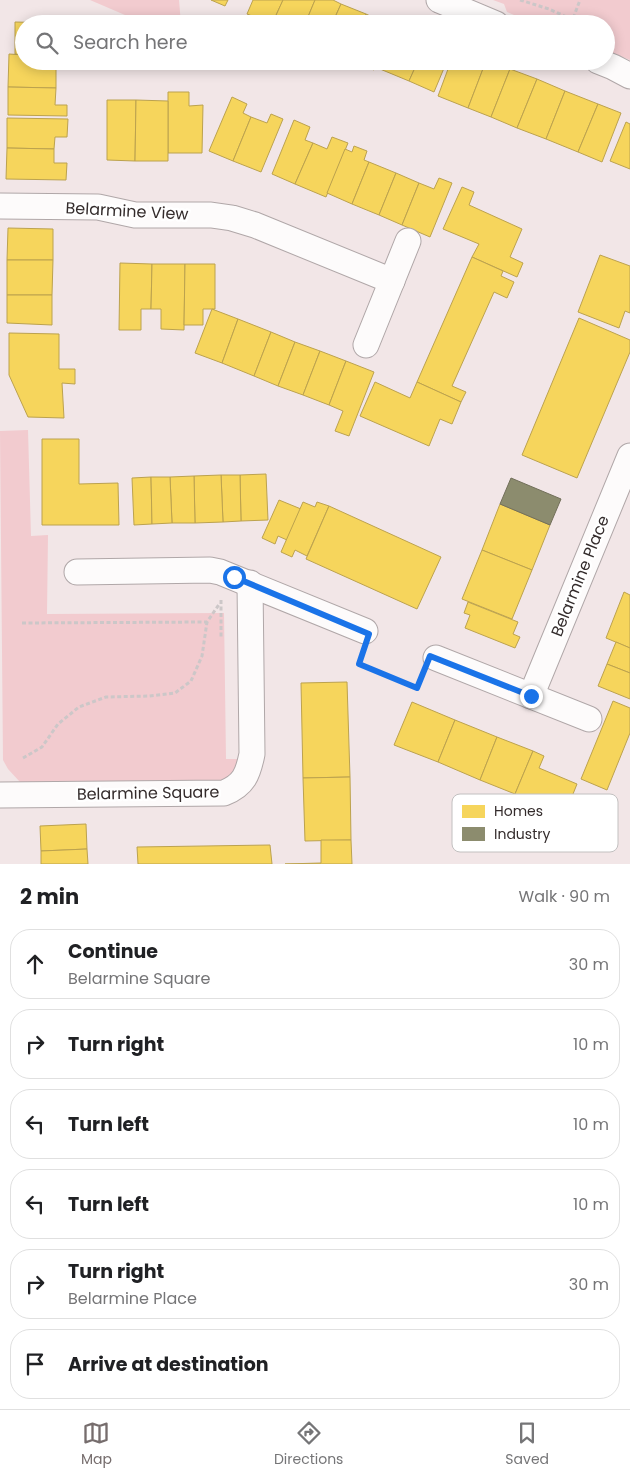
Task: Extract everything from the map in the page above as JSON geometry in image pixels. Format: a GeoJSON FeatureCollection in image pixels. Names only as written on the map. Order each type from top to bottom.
{"type":"FeatureCollection","features":[{"type":"Feature","properties":{"kind":"street"},"geometry":{"type":"LineString","coordinates":[[439,0],[475,15]]}},
{"type":"Feature","properties":{"kind":"street"},"geometry":{"type":"LineString","coordinates":[[615,68],[630,76]]}},
{"type":"Feature","properties":{"kind":"street","name":"Belarmine View"},"geometry":{"type":"LineString","coordinates":[[0,206],[98,207],[135,215],[211,215],[232,218],[255,225],[392,281]]}},
{"type":"Feature","properties":{"kind":"street"},"geometry":{"type":"LineString","coordinates":[[366,345],[408,241]]}},
{"type":"Feature","properties":{"kind":"street","name":"Belarmine Place"},"geometry":{"type":"LineString","coordinates":[[531,696],[630,456]]}},
{"type":"Feature","properties":{"kind":"street"},"geometry":{"type":"LineString","coordinates":[[77,572],[210,570],[220,572],[365,631]]}},
{"type":"Feature","properties":{"kind":"street","name":"Belarmine Square"},"geometry":{"type":"LineString","coordinates":[[0,795],[224,793],[232,790],[248,772],[252,754],[250,583]]}},
{"type":"Feature","properties":{"kind":"street"},"geometry":{"type":"LineString","coordinates":[[436,658],[589,719]]}},
{"type":"Feature","properties":{"kind":"path"},"geometry":{"type":"LineString","coordinates":[[520,0],[562,15]]}},
{"type":"Feature","properties":{"kind":"path"},"geometry":{"type":"LineString","coordinates":[[574,15],[580,0]]}},
{"type":"Feature","properties":{"kind":"path"},"geometry":{"type":"LineString","coordinates":[[23,758],[42,747],[58,724],[79,707],[106,697],[175,694],[191,681],[202,656],[207,622],[220,602]]}},
{"type":"Feature","properties":{"kind":"path"},"geometry":{"type":"LineString","coordinates":[[22,623],[207,622]]}},
{"type":"Feature","properties":{"kind":"path"},"geometry":{"type":"LineString","coordinates":[[365,631],[369,634],[359,664],[417,688],[430,656],[436,658]]}},
{"type":"Feature","properties":{"kind":"shaded area"},"geometry":{"type":"Polygon","coordinates":[[[90,0],[179,0],[180,15],[125,15],[90,0]]]}},
{"type":"Feature","properties":{"kind":"shaded area"},"geometry":{"type":"Polygon","coordinates":[[[493,0],[630,0],[630,60],[615,54],[615,15],[514,15],[507,12],[504,4],[493,0]]]}},
{"type":"Feature","properties":{"kind":"shaded area"},"geometry":{"type":"Polygon","coordinates":[[[28,430],[31,536],[48,535],[47,614],[224,613],[226,759],[244,759],[234,777],[220,780],[20,782],[8,769],[3,760],[0,431],[28,430]]]}},
{"type":"Feature","properties":{"kind":"building: Homes"},"geometry":{"type":"Polygon","coordinates":[[[211,0],[228,0],[225,6],[211,0]]]}},
{"type":"Feature","properties":{"kind":"building: Homes"},"geometry":{"type":"Polygon","coordinates":[[[253,0],[283,0],[276,15],[247,14],[253,0]]]}},
{"type":"Feature","properties":{"kind":"building: Homes"},"geometry":{"type":"Polygon","coordinates":[[[283,0],[315,0],[309,15],[276,15],[283,0]]]}},
{"type":"Feature","properties":{"kind":"building: Homes"},"geometry":{"type":"Polygon","coordinates":[[[315,0],[333,0],[341,4],[336,15],[309,15],[315,0]]]}},
{"type":"Feature","properties":{"kind":"building: Homes"},"geometry":{"type":"Polygon","coordinates":[[[341,4],[366,14],[366,15],[336,15],[341,4]]]}},
{"type":"Feature","properties":{"kind":"building: Homes"},"geometry":{"type":"Polygon","coordinates":[[[9,54],[15,54],[15,70],[56,70],[56,88],[8,87],[9,54]]]}},
{"type":"Feature","properties":{"kind":"building: Homes"},"geometry":{"type":"Polygon","coordinates":[[[382,70],[414,70],[409,81],[382,70]]]}},
{"type":"Feature","properties":{"kind":"building: Homes"},"geometry":{"type":"Polygon","coordinates":[[[414,70],[443,70],[434,92],[409,81],[414,70]]]}},
{"type":"Feature","properties":{"kind":"building: Homes"},"geometry":{"type":"Polygon","coordinates":[[[448,70],[483,70],[468,108],[438,96],[448,70]]]}},
{"type":"Feature","properties":{"kind":"building: Homes"},"geometry":{"type":"Polygon","coordinates":[[[483,70],[510,70],[491,117],[468,108],[483,70]]]}},
{"type":"Feature","properties":{"kind":"building: Homes"},"geometry":{"type":"Polygon","coordinates":[[[510,70],[537,79],[517,128],[491,117],[510,70]]]}},
{"type":"Feature","properties":{"kind":"building: Homes"},"geometry":{"type":"Polygon","coordinates":[[[537,79],[565,91],[546,139],[517,128],[537,79]]]}},
{"type":"Feature","properties":{"kind":"building: Homes"},"geometry":{"type":"Polygon","coordinates":[[[8,87],[56,88],[55,105],[67,105],[67,116],[8,115],[8,87]]]}},
{"type":"Feature","properties":{"kind":"building: Homes"},"geometry":{"type":"Polygon","coordinates":[[[565,91],[598,104],[578,152],[546,139],[565,91]]]}},
{"type":"Feature","properties":{"kind":"building: Homes"},"geometry":{"type":"Polygon","coordinates":[[[168,92],[189,92],[189,106],[203,105],[202,153],[168,153],[168,92]]]}},
{"type":"Feature","properties":{"kind":"building: Homes"},"geometry":{"type":"Polygon","coordinates":[[[232,97],[247,104],[243,113],[251,117],[233,161],[209,151],[232,97]]]}},
{"type":"Feature","properties":{"kind":"building: Homes"},"geometry":{"type":"Polygon","coordinates":[[[107,100],[136,100],[135,161],[107,160],[107,100]]]}},
{"type":"Feature","properties":{"kind":"building: Homes"},"geometry":{"type":"Polygon","coordinates":[[[136,100],[168,101],[168,161],[135,161],[136,100]]]}},
{"type":"Feature","properties":{"kind":"building: Homes"},"geometry":{"type":"Polygon","coordinates":[[[598,104],[621,113],[602,162],[578,152],[598,104]]]}},
{"type":"Feature","properties":{"kind":"building: Homes"},"geometry":{"type":"Polygon","coordinates":[[[271,114],[283,119],[261,172],[233,161],[251,117],[267,123],[271,114]]]}},
{"type":"Feature","properties":{"kind":"building: Homes"},"geometry":{"type":"Polygon","coordinates":[[[7,118],[68,119],[67,137],[55,137],[54,149],[7,148],[7,118]]]}},
{"type":"Feature","properties":{"kind":"building: Homes"},"geometry":{"type":"Polygon","coordinates":[[[294,120],[310,127],[305,140],[313,143],[295,184],[272,174],[294,120]]]}},
{"type":"Feature","properties":{"kind":"building: Homes"},"geometry":{"type":"Polygon","coordinates":[[[626,122],[630,124],[630,169],[610,161],[626,122]]]}},
{"type":"Feature","properties":{"kind":"building: Homes"},"geometry":{"type":"Polygon","coordinates":[[[332,137],[348,143],[326,197],[295,184],[313,143],[327,149],[332,137]]]}},
{"type":"Feature","properties":{"kind":"building: Homes"},"geometry":{"type":"Polygon","coordinates":[[[354,146],[367,151],[364,160],[369,162],[352,204],[327,193],[345,149],[352,152],[354,146]]]}},
{"type":"Feature","properties":{"kind":"building: Homes"},"geometry":{"type":"Polygon","coordinates":[[[7,148],[54,149],[54,163],[67,163],[66,180],[6,179],[7,148]]]}},
{"type":"Feature","properties":{"kind":"building: Homes"},"geometry":{"type":"Polygon","coordinates":[[[369,162],[396,173],[379,215],[352,204],[369,162]]]}},
{"type":"Feature","properties":{"kind":"building: Homes"},"geometry":{"type":"Polygon","coordinates":[[[396,173],[419,183],[402,225],[379,215],[396,173]]]}},
{"type":"Feature","properties":{"kind":"building: Homes"},"geometry":{"type":"Polygon","coordinates":[[[439,178],[452,183],[430,237],[402,225],[419,183],[434,189],[439,178]]]}},
{"type":"Feature","properties":{"kind":"building: Homes"},"geometry":{"type":"Polygon","coordinates":[[[462,187],[474,192],[469,205],[522,229],[510,257],[523,263],[517,277],[472,257],[479,244],[443,229],[462,187]]]}},
{"type":"Feature","properties":{"kind":"building: Homes"},"geometry":{"type":"Polygon","coordinates":[[[8,228],[53,229],[53,260],[7,260],[8,228]]]}},
{"type":"Feature","properties":{"kind":"building: Homes"},"geometry":{"type":"Polygon","coordinates":[[[600,255],[630,266],[630,313],[625,311],[619,328],[578,312],[600,255]]]}},
{"type":"Feature","properties":{"kind":"building: Homes"},"geometry":{"type":"Polygon","coordinates":[[[472,257],[503,271],[501,276],[514,282],[507,298],[494,292],[452,386],[466,392],[461,402],[417,382],[472,257]]]}},
{"type":"Feature","properties":{"kind":"building: Homes"},"geometry":{"type":"Polygon","coordinates":[[[7,260],[53,260],[52,295],[7,295],[7,260]]]}},
{"type":"Feature","properties":{"kind":"building: Homes"},"geometry":{"type":"Polygon","coordinates":[[[120,263],[152,264],[151,309],[141,309],[141,330],[119,330],[120,263]]]}},
{"type":"Feature","properties":{"kind":"building: Homes"},"geometry":{"type":"Polygon","coordinates":[[[152,264],[185,264],[184,330],[161,329],[161,309],[151,309],[152,264]]]}},
{"type":"Feature","properties":{"kind":"building: Homes"},"geometry":{"type":"Polygon","coordinates":[[[185,264],[215,264],[215,309],[203,309],[203,325],[184,325],[185,264]]]}},
{"type":"Feature","properties":{"kind":"building: Homes"},"geometry":{"type":"Polygon","coordinates":[[[7,295],[52,295],[52,325],[7,323],[7,295]]]}},
{"type":"Feature","properties":{"kind":"building: Homes"},"geometry":{"type":"Polygon","coordinates":[[[212,309],[238,319],[222,363],[195,353],[212,309]]]}},
{"type":"Feature","properties":{"kind":"building: Homes"},"geometry":{"type":"Polygon","coordinates":[[[579,318],[630,340],[630,352],[577,478],[522,455],[579,318]]]}},
{"type":"Feature","properties":{"kind":"building: Homes"},"geometry":{"type":"Polygon","coordinates":[[[238,319],[271,332],[254,376],[222,363],[238,319]]]}},
{"type":"Feature","properties":{"kind":"building: Homes"},"geometry":{"type":"Polygon","coordinates":[[[271,332],[295,342],[278,386],[254,376],[271,332]]]}},
{"type":"Feature","properties":{"kind":"building: Homes"},"geometry":{"type":"Polygon","coordinates":[[[9,333],[59,334],[59,369],[75,369],[75,384],[62,383],[64,418],[28,417],[9,375],[9,333]]]}},
{"type":"Feature","properties":{"kind":"building: Homes"},"geometry":{"type":"Polygon","coordinates":[[[295,342],[320,351],[303,395],[278,386],[295,342]]]}},
{"type":"Feature","properties":{"kind":"building: Homes"},"geometry":{"type":"Polygon","coordinates":[[[320,351],[346,361],[329,405],[303,395],[320,351]]]}},
{"type":"Feature","properties":{"kind":"building: Homes"},"geometry":{"type":"Polygon","coordinates":[[[346,361],[374,372],[349,436],[335,431],[343,411],[329,405],[346,361]]]}},
{"type":"Feature","properties":{"kind":"building: Homes"},"geometry":{"type":"Polygon","coordinates":[[[375,382],[410,398],[417,382],[461,402],[452,424],[440,419],[429,446],[360,416],[375,382]]]}},
{"type":"Feature","properties":{"kind":"building: Homes"},"geometry":{"type":"Polygon","coordinates":[[[42,439],[79,439],[79,484],[118,483],[119,525],[42,525],[42,439]]]}},
{"type":"Feature","properties":{"kind":"building: Homes"},"geometry":{"type":"Polygon","coordinates":[[[266,474],[268,520],[241,521],[240,475],[266,474]]]}},
{"type":"Feature","properties":{"kind":"building: Homes"},"geometry":{"type":"Polygon","coordinates":[[[221,475],[240,475],[241,521],[223,522],[221,475]]]}},
{"type":"Feature","properties":{"kind":"building: Homes"},"geometry":{"type":"Polygon","coordinates":[[[221,475],[223,522],[195,523],[194,476],[221,475]]]}},
{"type":"Feature","properties":{"kind":"building: Homes"},"geometry":{"type":"Polygon","coordinates":[[[194,476],[195,523],[172,523],[170,477],[194,476]]]}},
{"type":"Feature","properties":{"kind":"building: Homes"},"geometry":{"type":"Polygon","coordinates":[[[151,477],[152,524],[134,525],[132,478],[151,477]]]}},
{"type":"Feature","properties":{"kind":"building: Homes"},"geometry":{"type":"Polygon","coordinates":[[[151,477],[170,477],[172,523],[152,524],[151,477]]]}},
{"type":"Feature","properties":{"kind":"building: Homes"},"geometry":{"type":"Polygon","coordinates":[[[279,500],[301,509],[287,540],[278,536],[275,544],[262,538],[279,500]]]}},
{"type":"Feature","properties":{"kind":"building: Homes"},"geometry":{"type":"Polygon","coordinates":[[[303,502],[315,507],[317,502],[329,506],[307,556],[295,550],[292,557],[281,552],[303,502]]]}},
{"type":"Feature","properties":{"kind":"building: Homes"},"geometry":{"type":"Polygon","coordinates":[[[500,504],[550,525],[532,570],[482,550],[500,504]]]}},
{"type":"Feature","properties":{"kind":"building: Homes"},"geometry":{"type":"Polygon","coordinates":[[[329,506],[441,557],[417,609],[306,559],[329,506]]]}},
{"type":"Feature","properties":{"kind":"building: Homes"},"geometry":{"type":"Polygon","coordinates":[[[482,550],[532,570],[512,619],[462,599],[482,550]]]}},
{"type":"Feature","properties":{"kind":"building: Homes"},"geometry":{"type":"Polygon","coordinates":[[[624,592],[630,595],[630,648],[606,638],[624,592]]]}},
{"type":"Feature","properties":{"kind":"building: Homes"},"geometry":{"type":"Polygon","coordinates":[[[468,602],[518,622],[513,634],[520,637],[515,648],[465,628],[470,615],[464,613],[468,602]]]}},
{"type":"Feature","properties":{"kind":"building: Homes"},"geometry":{"type":"Polygon","coordinates":[[[616,642],[630,648],[630,673],[607,664],[616,642]]]}},
{"type":"Feature","properties":{"kind":"building: Homes"},"geometry":{"type":"Polygon","coordinates":[[[607,664],[630,673],[630,699],[598,686],[607,664]]]}},
{"type":"Feature","properties":{"kind":"building: Homes"},"geometry":{"type":"Polygon","coordinates":[[[347,682],[350,777],[303,778],[301,683],[347,682]]]}},
{"type":"Feature","properties":{"kind":"building: Homes"},"geometry":{"type":"Polygon","coordinates":[[[613,701],[630,708],[630,733],[607,790],[581,779],[613,701]]]}},
{"type":"Feature","properties":{"kind":"building: Homes"},"geometry":{"type":"Polygon","coordinates":[[[412,702],[455,720],[438,762],[394,745],[412,702]]]}},
{"type":"Feature","properties":{"kind":"building: Homes"},"geometry":{"type":"Polygon","coordinates":[[[455,720],[497,737],[480,780],[438,762],[455,720]]]}},
{"type":"Feature","properties":{"kind":"building: Homes"},"geometry":{"type":"Polygon","coordinates":[[[497,737],[533,751],[515,794],[480,780],[497,737]]]}},
{"type":"Feature","properties":{"kind":"building: Homes"},"geometry":{"type":"Polygon","coordinates":[[[533,751],[544,756],[539,768],[577,784],[573,794],[515,794],[533,751]]]}},
{"type":"Feature","properties":{"kind":"building: Homes"},"geometry":{"type":"Polygon","coordinates":[[[350,777],[351,840],[305,841],[303,778],[350,777]]]}},
{"type":"Feature","properties":{"kind":"building: Homes"},"geometry":{"type":"Polygon","coordinates":[[[86,824],[87,849],[41,851],[40,826],[86,824]]]}},
{"type":"Feature","properties":{"kind":"building: Homes"},"geometry":{"type":"Polygon","coordinates":[[[321,840],[351,840],[352,864],[285,864],[321,863],[321,840]]]}},
{"type":"Feature","properties":{"kind":"building: Homes"},"geometry":{"type":"Polygon","coordinates":[[[270,845],[272,864],[138,864],[137,847],[270,845]]]}},
{"type":"Feature","properties":{"kind":"building: Homes"},"geometry":{"type":"Polygon","coordinates":[[[87,849],[88,864],[41,864],[41,851],[87,849]]]}},
{"type":"Feature","properties":{"kind":"building: Industry"},"geometry":{"type":"Polygon","coordinates":[[[511,478],[561,499],[550,525],[500,504],[511,478]]]}},
{"type":"Feature","properties":{"kind":"route"},"geometry":{"type":"LineString","coordinates":[[234,577],[365,631],[369,634],[359,664],[417,688],[430,656],[531,696]]}}]}
